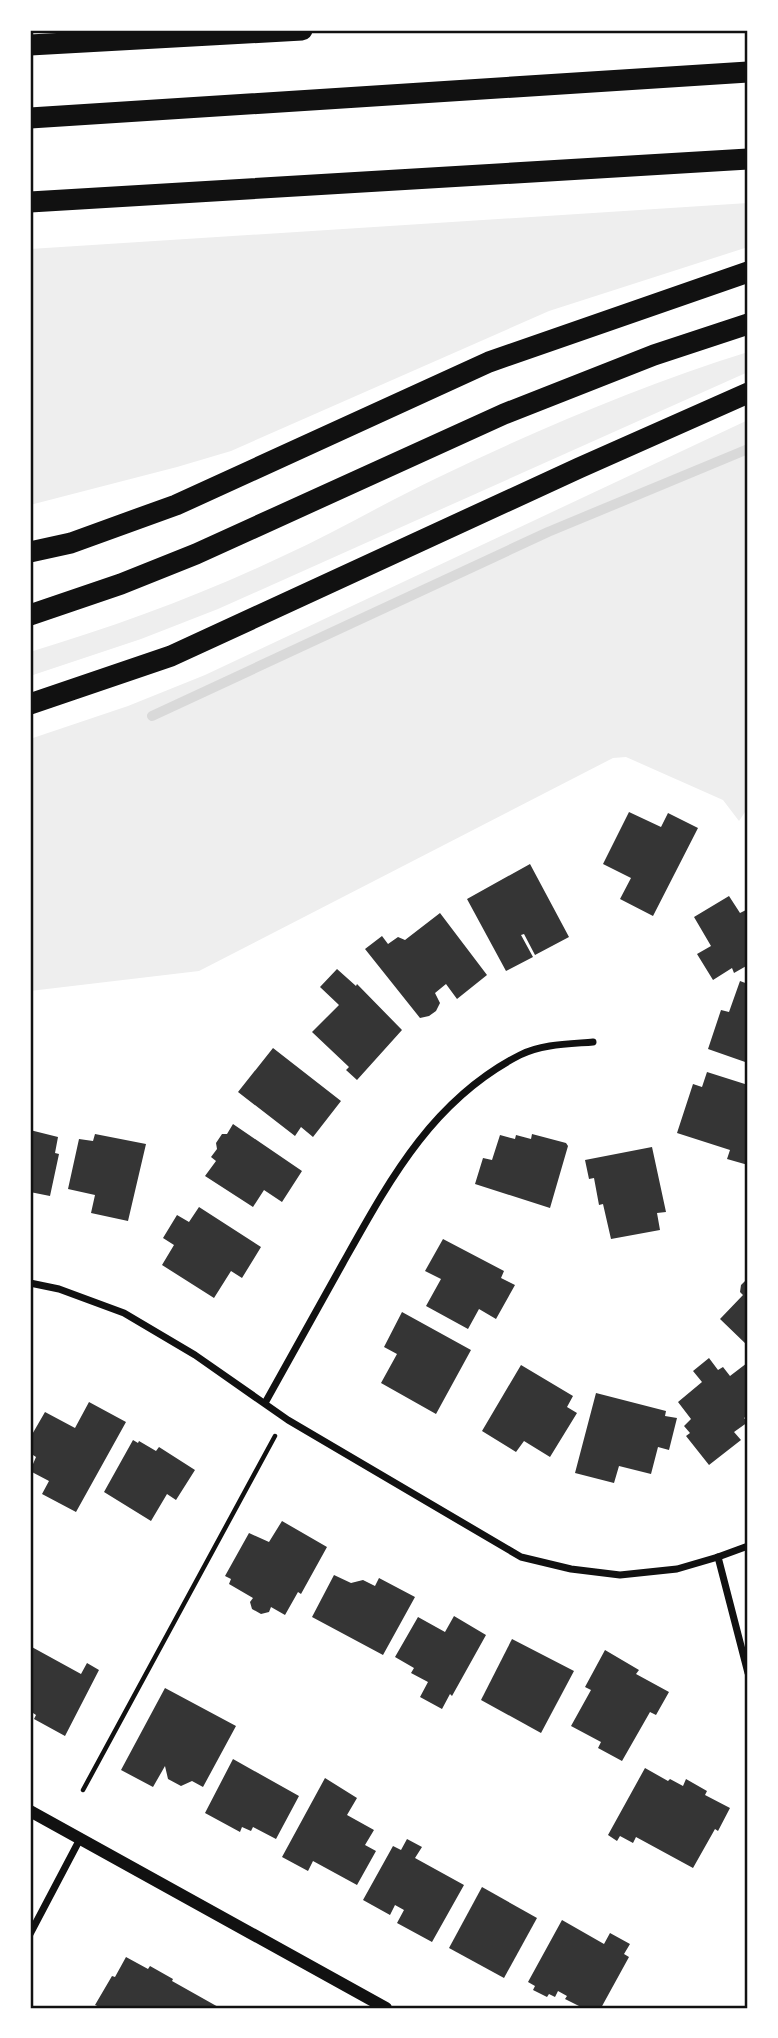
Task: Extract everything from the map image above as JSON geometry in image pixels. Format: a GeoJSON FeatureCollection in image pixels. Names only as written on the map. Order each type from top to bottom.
{"type":"FeatureCollection","features":[{"type":"Feature","properties":{"kind":"highway"},"geometry":{"type":"LineString","coordinates":[[30,45],[302,30]]}},
{"type":"Feature","properties":{"kind":"highway"},"geometry":{"type":"LineString","coordinates":[[30,118],[748,72]]}},
{"type":"Feature","properties":{"kind":"highway"},"geometry":{"type":"LineString","coordinates":[[30,202],[748,159]]}},
{"type":"Feature","properties":{"kind":"highway"},"geometry":{"type":"LineString","coordinates":[[30,552],[71,542],[176,505],[489,362],[748,272]]}},
{"type":"Feature","properties":{"kind":"highway"},"geometry":{"type":"LineString","coordinates":[[30,615],[121,584],[196,554],[504,414],[654,355],[748,324]]}},
{"type":"Feature","properties":{"kind":"highway"},"geometry":{"type":"LineString","coordinates":[[30,704],[171,656],[748,393]]}},
{"type":"Feature","properties":{"kind":"street"},"geometry":{"type":"LineString","coordinates":[[265,1403],[396,1172],[441,1112],[486,1076],[521,1054],[545,1046],[593,1042]]}},
{"type":"Feature","properties":{"kind":"street"},"geometry":{"type":"LineString","coordinates":[[30,1283],[59,1289],[124,1313],[183,1348],[288,1420],[522,1557],[571,1569],[620,1575],[677,1569],[719,1558],[748,1546]]}},
{"type":"Feature","properties":{"kind":"street"},"geometry":{"type":"LineString","coordinates":[[719,1558],[748,1673]]}},
{"type":"Feature","properties":{"kind":"street"},"geometry":{"type":"LineString","coordinates":[[30,1811],[386,2008]]}},
{"type":"Feature","properties":{"kind":"street"},"geometry":{"type":"LineString","coordinates":[[30,1934],[80,1839]]}},
{"type":"Feature","properties":{"kind":"path"},"geometry":{"type":"LineString","coordinates":[[83,1790],[275,1436]]}},
{"type":"Feature","properties":{"kind":"shaded area"},"geometry":{"type":"Polygon","coordinates":[[[748,203],[748,247],[549,311],[231,451],[30,505],[30,249],[748,203]]]}},
{"type":"Feature","properties":{"kind":"shaded area"},"geometry":{"type":"Polygon","coordinates":[[[748,352],[748,372],[218,609],[141,639],[30,676],[30,652],[190,597],[303,547],[439,477],[553,425],[630,393],[748,352]]]}},
{"type":"Feature","properties":{"kind":"shaded area"},"geometry":{"type":"Polygon","coordinates":[[[748,420],[748,813],[745,812],[739,821],[723,800],[626,757],[613,758],[199,971],[30,991],[30,739],[128,706],[205,675],[748,420]]]}},
{"type":"Feature","properties":{"kind":"building"},"geometry":{"type":"Polygon","coordinates":[[[629,812],[661,827],[668,813],[698,828],[653,916],[620,899],[631,878],[603,864],[629,812]]]}},
{"type":"Feature","properties":{"kind":"building"},"geometry":{"type":"Polygon","coordinates":[[[530,864],[569,937],[535,955],[524,934],[521,935],[533,957],[506,971],[467,899],[530,864]]]}},
{"type":"Feature","properties":{"kind":"building"},"geometry":{"type":"Polygon","coordinates":[[[729,896],[740,913],[748,909],[748,965],[734,973],[732,968],[713,980],[697,954],[711,946],[694,917],[729,896]]]}},
{"type":"Feature","properties":{"kind":"building"},"geometry":{"type":"Polygon","coordinates":[[[440,913],[487,975],[457,999],[446,984],[435,993],[440,1003],[436,1011],[420,1018],[365,949],[382,936],[388,944],[398,937],[405,940],[440,913]]]}},
{"type":"Feature","properties":{"kind":"building"},"geometry":{"type":"Polygon","coordinates":[[[337,969],[356,986],[357,984],[402,1030],[357,1080],[346,1070],[349,1067],[312,1032],[339,1005],[320,987],[337,969]]]}},
{"type":"Feature","properties":{"kind":"building"},"geometry":{"type":"Polygon","coordinates":[[[740,981],[748,984],[748,1063],[708,1049],[721,1010],[729,1012],[740,981]]]}},
{"type":"Feature","properties":{"kind":"building"},"geometry":{"type":"Polygon","coordinates":[[[273,1048],[341,1101],[313,1137],[301,1127],[295,1136],[238,1092],[273,1048]]]}},
{"type":"Feature","properties":{"kind":"building"},"geometry":{"type":"Polygon","coordinates":[[[707,1072],[748,1085],[748,1165],[727,1159],[730,1150],[677,1133],[693,1084],[702,1087],[707,1072]]]}},
{"type":"Feature","properties":{"kind":"building"},"geometry":{"type":"Polygon","coordinates":[[[233,1124],[302,1171],[282,1202],[264,1190],[253,1207],[205,1176],[216,1161],[211,1157],[217,1149],[216,1143],[222,1134],[227,1134],[233,1124]]]}},
{"type":"Feature","properties":{"kind":"building"},"geometry":{"type":"Polygon","coordinates":[[[30,1130],[58,1137],[55,1153],[59,1154],[50,1196],[30,1192],[30,1130]]]}},
{"type":"Feature","properties":{"kind":"building"},"geometry":{"type":"Polygon","coordinates":[[[95,1134],[146,1144],[128,1221],[91,1213],[95,1195],[68,1189],[79,1139],[93,1141],[95,1134]]]}},
{"type":"Feature","properties":{"kind":"building"},"geometry":{"type":"Polygon","coordinates":[[[532,1134],[566,1143],[568,1146],[550,1208],[475,1184],[483,1158],[492,1160],[500,1135],[531,1139],[532,1134]]]}},
{"type":"Feature","properties":{"kind":"building"},"geometry":{"type":"Polygon","coordinates":[[[652,1147],[666,1212],[657,1213],[660,1230],[611,1239],[603,1204],[599,1205],[594,1178],[589,1179],[585,1160],[652,1147]]]}},
{"type":"Feature","properties":{"kind":"building"},"geometry":{"type":"Polygon","coordinates":[[[199,1207],[261,1247],[242,1278],[231,1271],[214,1298],[162,1265],[174,1245],[163,1238],[177,1215],[189,1222],[199,1207]]]}},
{"type":"Feature","properties":{"kind":"building"},"geometry":{"type":"Polygon","coordinates":[[[443,1239],[504,1271],[501,1278],[515,1285],[496,1319],[479,1309],[468,1329],[426,1306],[441,1279],[425,1271],[443,1239]]]}},
{"type":"Feature","properties":{"kind":"building"},"geometry":{"type":"Polygon","coordinates":[[[748,1278],[748,1346],[720,1319],[743,1295],[740,1292],[741,1285],[748,1278]]]}},
{"type":"Feature","properties":{"kind":"building"},"geometry":{"type":"Polygon","coordinates":[[[402,1312],[471,1350],[436,1414],[381,1383],[397,1354],[384,1347],[402,1312]]]}},
{"type":"Feature","properties":{"kind":"building"},"geometry":{"type":"Polygon","coordinates":[[[709,1358],[718,1370],[723,1367],[730,1376],[747,1363],[748,1415],[744,1418],[748,1422],[734,1432],[741,1440],[709,1465],[686,1436],[690,1433],[684,1426],[691,1419],[678,1402],[702,1382],[693,1371],[709,1358]]]}},
{"type":"Feature","properties":{"kind":"building"},"geometry":{"type":"Polygon","coordinates":[[[521,1365],[573,1396],[567,1407],[577,1413],[550,1457],[524,1441],[516,1452],[482,1431],[521,1365]]]}},
{"type":"Feature","properties":{"kind":"building"},"geometry":{"type":"Polygon","coordinates":[[[596,1393],[666,1411],[665,1416],[677,1418],[669,1450],[658,1447],[651,1474],[619,1466],[614,1483],[575,1473],[596,1393]]]}},
{"type":"Feature","properties":{"kind":"building"},"geometry":{"type":"Polygon","coordinates":[[[89,1402],[126,1422],[76,1512],[42,1494],[49,1481],[30,1471],[36,1457],[30,1453],[30,1438],[45,1412],[75,1428],[89,1402]]]}},
{"type":"Feature","properties":{"kind":"building"},"geometry":{"type":"Polygon","coordinates":[[[133,1440],[156,1451],[159,1447],[195,1470],[176,1500],[167,1494],[151,1521],[104,1492],[133,1440]]]}},
{"type":"Feature","properties":{"kind":"building"},"geometry":{"type":"Polygon","coordinates":[[[282,1521],[327,1547],[301,1594],[298,1592],[285,1615],[271,1607],[269,1612],[261,1614],[252,1609],[250,1602],[253,1598],[229,1584],[231,1579],[225,1576],[249,1533],[269,1542],[282,1521]]]}},
{"type":"Feature","properties":{"kind":"building"},"geometry":{"type":"Polygon","coordinates":[[[334,1575],[351,1583],[363,1580],[375,1586],[379,1578],[415,1597],[383,1655],[312,1617],[334,1575]]]}},
{"type":"Feature","properties":{"kind":"building"},"geometry":{"type":"Polygon","coordinates":[[[454,1616],[486,1635],[442,1709],[420,1697],[428,1682],[411,1673],[414,1668],[395,1657],[418,1617],[445,1632],[454,1616]]]}},
{"type":"Feature","properties":{"kind":"building"},"geometry":{"type":"Polygon","coordinates":[[[512,1639],[574,1671],[541,1733],[481,1700],[512,1639]]]}},
{"type":"Feature","properties":{"kind":"building"},"geometry":{"type":"Polygon","coordinates":[[[30,1646],[81,1674],[87,1663],[99,1670],[65,1736],[34,1719],[36,1715],[30,1711],[30,1646]]]}},
{"type":"Feature","properties":{"kind":"building"},"geometry":{"type":"Polygon","coordinates":[[[605,1650],[639,1670],[636,1674],[669,1692],[656,1715],[650,1712],[622,1761],[598,1748],[601,1742],[571,1726],[591,1690],[585,1687],[605,1650]]]}},
{"type":"Feature","properties":{"kind":"building"},"geometry":{"type":"Polygon","coordinates":[[[165,1688],[236,1726],[203,1787],[192,1781],[181,1786],[168,1779],[165,1766],[153,1787],[121,1770],[165,1688]]]}},
{"type":"Feature","properties":{"kind":"building"},"geometry":{"type":"Polygon","coordinates":[[[233,1759],[299,1796],[276,1839],[253,1827],[251,1831],[242,1827],[240,1832],[205,1813],[233,1759]]]}},
{"type":"Feature","properties":{"kind":"building"},"geometry":{"type":"Polygon","coordinates":[[[645,1768],[683,1786],[686,1779],[707,1791],[705,1795],[730,1808],[693,1868],[636,1837],[633,1843],[620,1836],[617,1841],[608,1835],[645,1768]]]}},
{"type":"Feature","properties":{"kind":"building"},"geometry":{"type":"Polygon","coordinates":[[[325,1778],[357,1798],[347,1815],[374,1830],[365,1845],[376,1851],[357,1885],[313,1861],[308,1871],[282,1857],[325,1778]]]}},
{"type":"Feature","properties":{"kind":"building"},"geometry":{"type":"Polygon","coordinates":[[[407,1839],[422,1847],[415,1858],[464,1885],[432,1942],[397,1923],[404,1910],[395,1905],[390,1915],[363,1900],[393,1846],[401,1850],[407,1839]]]}},
{"type":"Feature","properties":{"kind":"building"},"geometry":{"type":"Polygon","coordinates":[[[482,1887],[537,1918],[504,1978],[449,1948],[482,1887]]]}},
{"type":"Feature","properties":{"kind":"building"},"geometry":{"type":"Polygon","coordinates":[[[562,1920],[604,1944],[610,1933],[630,1944],[624,1954],[629,1957],[601,2008],[583,2008],[565,1999],[567,1996],[558,1991],[555,1997],[549,1994],[547,1997],[533,1990],[535,1986],[528,1982],[562,1920]]]}},
{"type":"Feature","properties":{"kind":"building"},"geometry":{"type":"Polygon","coordinates":[[[126,1957],[148,1969],[150,1966],[220,2008],[102,2008],[95,2005],[126,1957]]]}},
{"type":"Feature","properties":{"kind":"waterway"},"geometry":{"type":"LineString","coordinates":[[152,716],[548,532],[748,449]]}}]}
